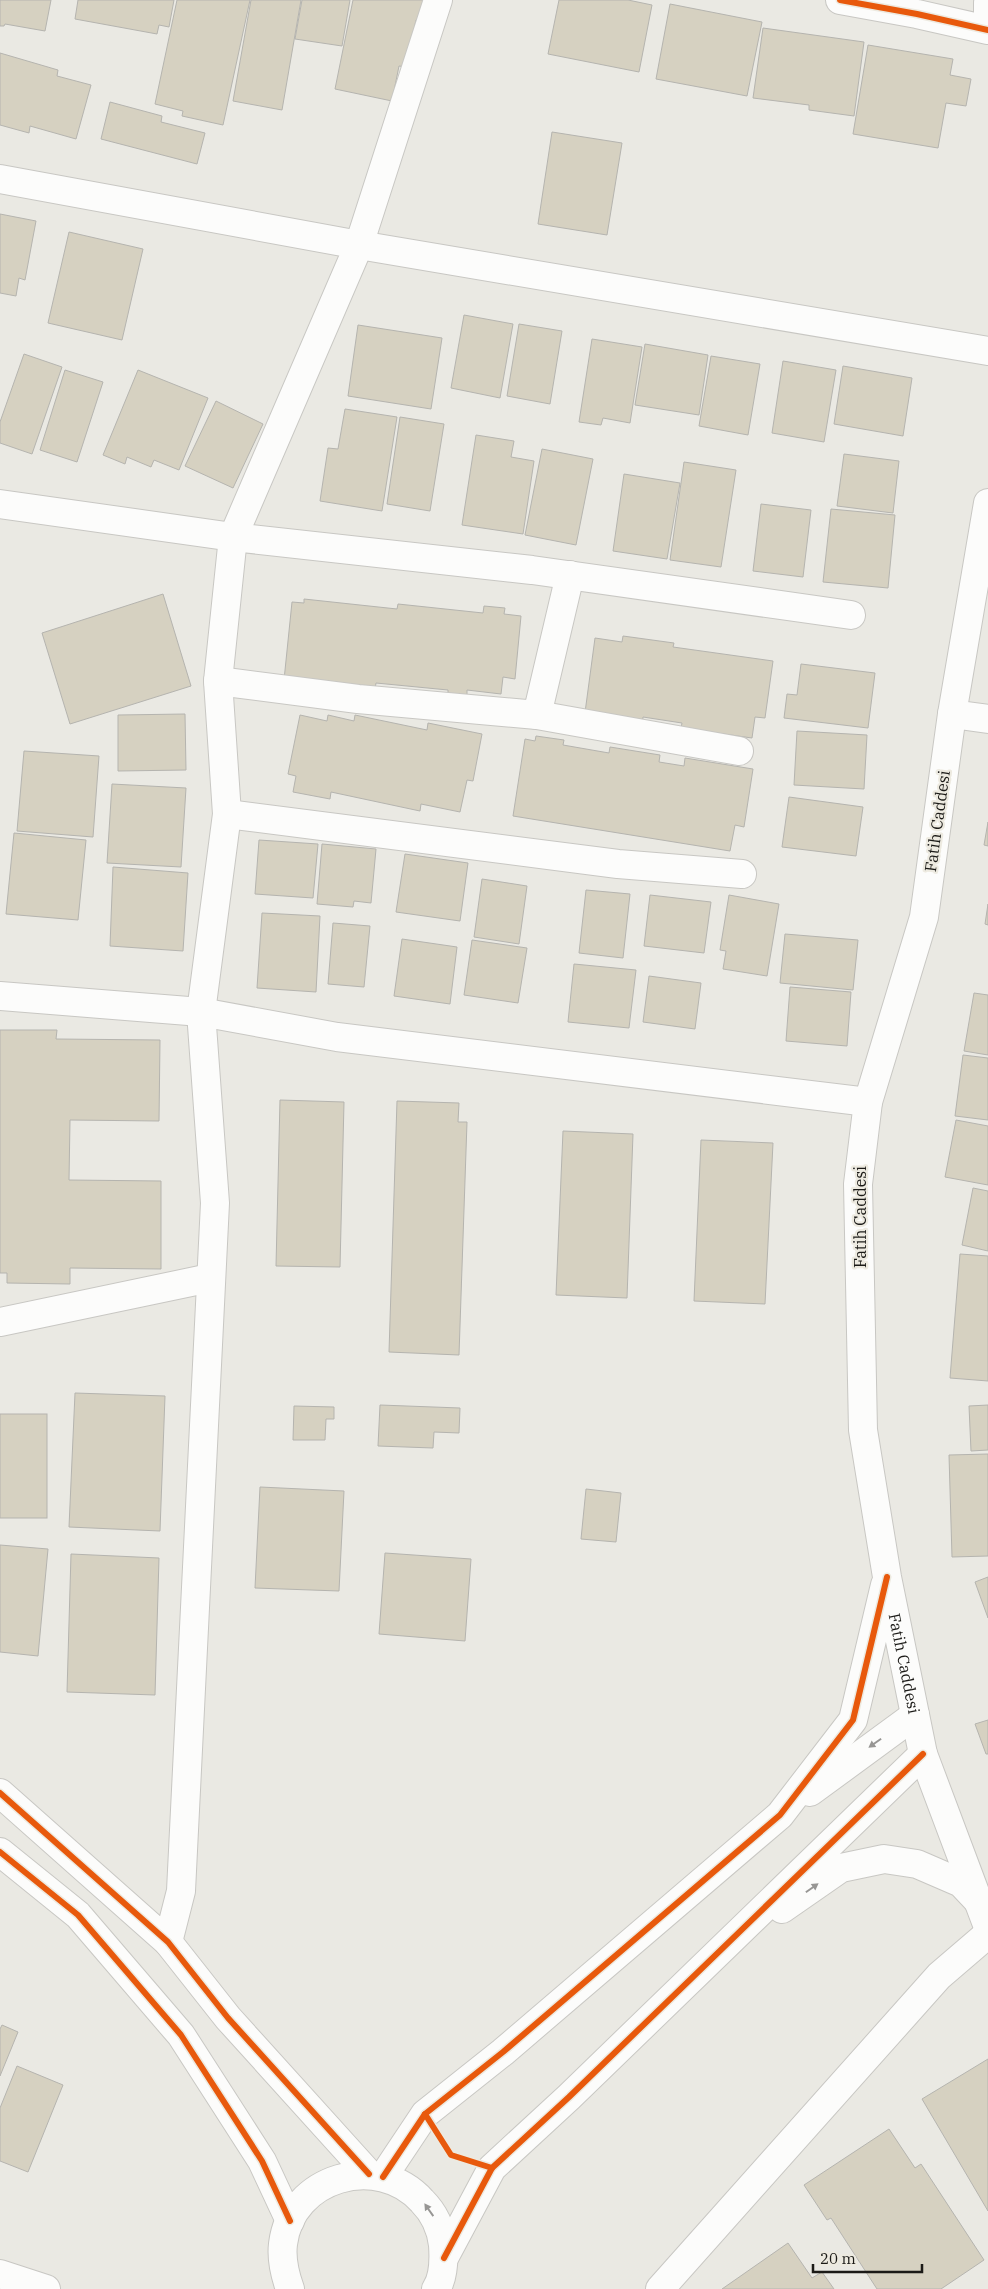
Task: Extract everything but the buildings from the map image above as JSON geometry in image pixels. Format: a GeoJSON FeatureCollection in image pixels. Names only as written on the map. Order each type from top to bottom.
{"type":"FeatureCollection","features":[{"type":"Feature","properties":{"kind":"street"},"geometry":{"type":"LineString","coordinates":[[168,1942],[181,1891],[215,1204],[201,1012],[227,814],[218,681],[232,536],[359,245],[438,0]]}},
{"type":"Feature","properties":{"kind":"street"},"geometry":{"type":"LineString","coordinates":[[840,0],[917,14],[988,30]]}},
{"type":"Feature","properties":{"kind":"street"},"geometry":{"type":"LineString","coordinates":[[988,3],[988,17]]}},
{"type":"Feature","properties":{"kind":"street"},"geometry":{"type":"LineString","coordinates":[[0,179],[359,245],[988,351]]}},
{"type":"Feature","properties":{"kind":"street","name":"Fatih Caddesi"},"geometry":{"type":"LineString","coordinates":[[988,503],[952,714],[924,917],[868,1102],[858,1184],[864,1430],[887,1577],[923,1754],[988,1927]]}},
{"type":"Feature","properties":{"kind":"street"},"geometry":{"type":"LineString","coordinates":[[0,504],[232,536],[570,575],[851,615]]}},
{"type":"Feature","properties":{"kind":"street"},"geometry":{"type":"LineString","coordinates":[[537,715],[570,575]]}},
{"type":"Feature","properties":{"kind":"street"},"geometry":{"type":"LineString","coordinates":[[218,681],[358,699],[537,715],[740,751]]}},
{"type":"Feature","properties":{"kind":"street"},"geometry":{"type":"LineString","coordinates":[[952,714],[988,719]]}},
{"type":"Feature","properties":{"kind":"street"},"geometry":{"type":"LineString","coordinates":[[227,814],[618,864],[742,874]]}},
{"type":"Feature","properties":{"kind":"street"},"geometry":{"type":"LineString","coordinates":[[0,996],[201,1012],[337,1037],[868,1102]]}},
{"type":"Feature","properties":{"kind":"street"},"geometry":{"type":"LineString","coordinates":[[0,1322],[210,1278]]}},
{"type":"Feature","properties":{"kind":"street"},"geometry":{"type":"LineString","coordinates":[[780,1815],[853,1720],[887,1577]]}},
{"type":"Feature","properties":{"kind":"street"},"geometry":{"type":"LineString","coordinates":[[376,2176],[425,2114],[503,2052],[780,1815],[915,1715]]}},
{"type":"Feature","properties":{"kind":"street"},"geometry":{"type":"LineString","coordinates":[[444,2258],[492,2168],[664,2005],[923,1754]]}},
{"type":"Feature","properties":{"kind":"street"},"geometry":{"type":"LineString","coordinates":[[0,1794],[168,1942],[228,2018],[376,2176]]}},
{"type":"Feature","properties":{"kind":"street"},"geometry":{"type":"LineString","coordinates":[[0,1852],[78,1914],[180,2036],[262,2161],[290,2221]]}},
{"type":"Feature","properties":{"kind":"street"},"geometry":{"type":"LineString","coordinates":[[664,2005],[784,1907],[841,1868],[884,1859],[917,1864],[961,1883],[978,1901]]}},
{"type":"Feature","properties":{"kind":"street"},"geometry":{"type":"LineString","coordinates":[[660,2289],[939,1976],[988,1934]]}},
{"type":"Feature","properties":{"kind":"street"},"geometry":{"type":"LineString","coordinates":[[282,2282],[283,2244],[290,2221],[303,2201],[322,2185],[344,2176],[376,2176],[393,2179],[414,2192],[431,2211],[442,2233],[444,2258],[438,2288]]}},
{"type":"Feature","properties":{"kind":"street"},"geometry":{"type":"LineString","coordinates":[[0,2274],[46,2289]]}},
{"type":"Feature","properties":{"kind":"cycle path"},"geometry":{"type":"LineString","coordinates":[[840,0],[917,14],[988,30]]}},
{"type":"Feature","properties":{"kind":"cycle path"},"geometry":{"type":"LineString","coordinates":[[383,2177],[425,2114],[503,2052],[780,1815],[853,1720],[887,1577]]}},
{"type":"Feature","properties":{"kind":"cycle path"},"geometry":{"type":"LineString","coordinates":[[444,2258],[492,2168],[569,2097],[923,1754]]}},
{"type":"Feature","properties":{"kind":"cycle path"},"geometry":{"type":"LineString","coordinates":[[0,1793],[168,1942],[228,2018],[369,2174]]}},
{"type":"Feature","properties":{"kind":"cycle path"},"geometry":{"type":"LineString","coordinates":[[0,1852],[78,1915],[181,2035],[262,2161],[290,2221]]}},
{"type":"Feature","properties":{"kind":"cycle path"},"geometry":{"type":"LineString","coordinates":[[425,2114],[451,2155],[492,2168]]}}]}
